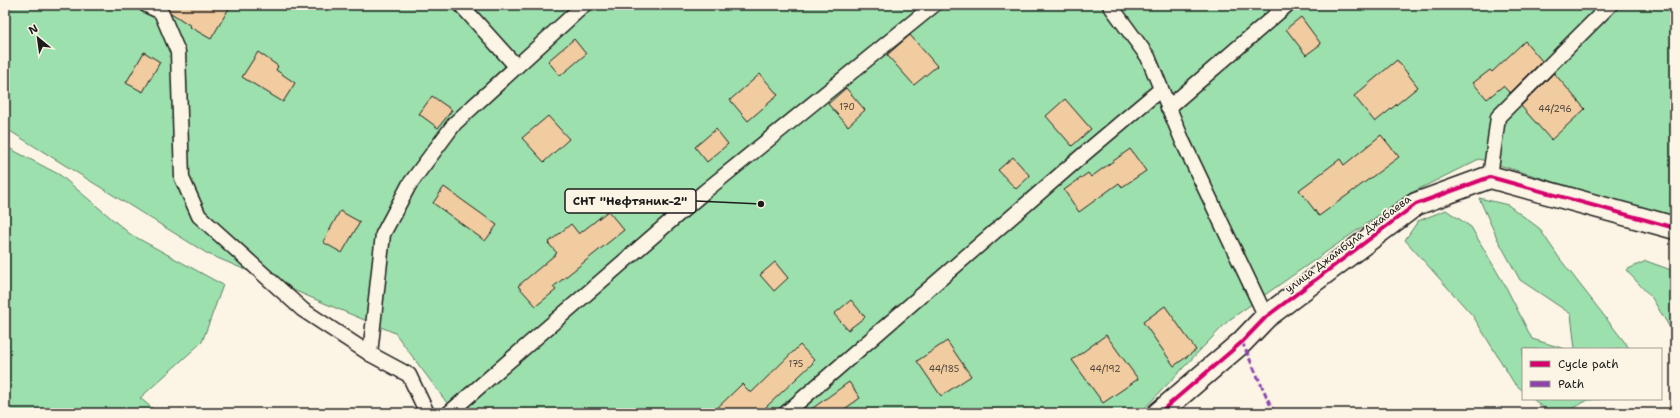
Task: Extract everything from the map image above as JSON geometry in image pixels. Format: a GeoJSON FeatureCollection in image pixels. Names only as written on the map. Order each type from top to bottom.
{"type":"FeatureCollection","features":[{"type":"Feature","properties":{"kind":"street"},"geometry":{"type":"LineString","coordinates":[[1490,177],[1675,228]]}},
{"type":"Feature","properties":{"kind":"street","name":"улица Джамбула Джабаева"},"geometry":{"type":"LineString","coordinates":[[1159,413],[1242,342],[1266,317],[1416,204],[1490,177]]}},
{"type":"Feature","properties":{"kind":"lane"},"geometry":{"type":"LineString","coordinates":[[146,5],[161,12],[178,52],[182,178],[199,216],[303,310],[370,354],[409,375],[427,413]]}},
{"type":"Feature","properties":{"kind":"lane"},"geometry":{"type":"LineString","coordinates":[[461,5],[516,66]]}},
{"type":"Feature","properties":{"kind":"lane"},"geometry":{"type":"LineString","coordinates":[[370,354],[383,234],[409,185],[455,123],[584,5]]}},
{"type":"Feature","properties":{"kind":"lane"},"geometry":{"type":"LineString","coordinates":[[449,413],[704,192],[934,5]]}},
{"type":"Feature","properties":{"kind":"lane"},"geometry":{"type":"LineString","coordinates":[[1110,5],[1148,57],[1168,108],[1266,317]]}},
{"type":"Feature","properties":{"kind":"lane"},"geometry":{"type":"LineString","coordinates":[[1168,108],[1287,5]]}},
{"type":"Feature","properties":{"kind":"lane"},"geometry":{"type":"LineString","coordinates":[[1490,177],[1498,116],[1610,5]]}},
{"type":"Feature","properties":{"kind":"lane"},"geometry":{"type":"LineString","coordinates":[[786,413],[1072,164],[1161,90]]}},
{"type":"Feature","properties":{"kind":"green space"},"geometry":{"type":"Polygon","coordinates":[[[5,5],[1675,5],[1675,214],[1663,215],[1479,159],[1409,194],[1229,320],[1140,413],[453,413],[395,333],[208,254],[5,128],[5,5]]]}},
{"type":"Feature","properties":{"kind":"green space"},"geometry":{"type":"Polygon","coordinates":[[[5,146],[60,175],[130,234],[223,285],[202,342],[140,398],[158,413],[5,413],[5,146]]]}},
{"type":"Feature","properties":{"kind":"green space"},"geometry":{"type":"Polygon","coordinates":[[[1479,198],[1508,205],[1539,228],[1560,259],[1629,348],[1575,348],[1571,314],[1520,280],[1497,238],[1479,198]]]}},
{"type":"Feature","properties":{"kind":"green space"},"geometry":{"type":"Polygon","coordinates":[[[1446,210],[1471,227],[1507,289],[1532,339],[1562,348],[1522,348],[1522,390],[1514,383],[1473,316],[1405,240],[1418,221],[1446,210]]]}},
{"type":"Feature","properties":{"kind":"green space"},"geometry":{"type":"Polygon","coordinates":[[[1646,261],[1674,271],[1675,273],[1675,336],[1652,298],[1626,270],[1646,261]]]}},
{"type":"Feature","properties":{"kind":"green space"},"geometry":{"type":"Polygon","coordinates":[[[1534,400],[1588,400],[1564,413],[1550,413],[1534,400]]]}},
{"type":"Feature","properties":{"kind":"building"},"geometry":{"type":"Polygon","coordinates":[[[165,5],[231,5],[211,39],[190,27],[191,26],[171,13],[165,5]]]}},
{"type":"Feature","properties":{"kind":"building"},"geometry":{"type":"Polygon","coordinates":[[[1301,17],[1321,44],[1306,55],[1286,29],[1301,17]]]}},
{"type":"Feature","properties":{"kind":"building"},"geometry":{"type":"Polygon","coordinates":[[[910,35],[937,66],[914,85],[887,55],[910,35]]]}},
{"type":"Feature","properties":{"kind":"building"},"geometry":{"type":"Polygon","coordinates":[[[574,39],[586,54],[560,76],[548,61],[574,39]]]}},
{"type":"Feature","properties":{"kind":"building"},"geometry":{"type":"Polygon","coordinates":[[[1525,41],[1542,61],[1510,93],[1503,86],[1487,99],[1473,83],[1490,70],[1492,72],[1525,41]]]}},
{"type":"Feature","properties":{"kind":"building"},"geometry":{"type":"Polygon","coordinates":[[[144,52],[160,62],[143,92],[126,83],[144,52]]]}},
{"type":"Feature","properties":{"kind":"building"},"geometry":{"type":"Polygon","coordinates":[[[258,52],[278,66],[276,70],[295,83],[283,102],[242,77],[258,52]]]}},
{"type":"Feature","properties":{"kind":"building"},"geometry":{"type":"Polygon","coordinates":[[[1397,60],[1418,87],[1375,122],[1354,96],[1397,60]]]}},
{"type":"Feature","properties":{"kind":"building"},"geometry":{"type":"Polygon","coordinates":[[[1554,73],[1585,109],[1551,140],[1521,106],[1554,73]]]}},
{"type":"Feature","properties":{"kind":"building"},"geometry":{"type":"Polygon","coordinates":[[[760,74],[778,95],[748,121],[730,100],[760,74]]]}},
{"type":"Feature","properties":{"kind":"building"},"geometry":{"type":"Polygon","coordinates":[[[846,88],[865,110],[848,126],[828,104],[846,88]]]}},
{"type":"Feature","properties":{"kind":"building"},"geometry":{"type":"Polygon","coordinates":[[[432,96],[452,110],[438,128],[419,114],[432,96]]]}},
{"type":"Feature","properties":{"kind":"building"},"geometry":{"type":"Polygon","coordinates":[[[1065,99],[1091,129],[1072,146],[1046,116],[1065,99]]]}},
{"type":"Feature","properties":{"kind":"building"},"geometry":{"type":"Polygon","coordinates":[[[548,116],[569,139],[544,162],[522,138],[548,116]]]}},
{"type":"Feature","properties":{"kind":"building"},"geometry":{"type":"Polygon","coordinates":[[[716,129],[728,144],[707,162],[695,147],[716,129]]]}},
{"type":"Feature","properties":{"kind":"building"},"geometry":{"type":"Polygon","coordinates":[[[1381,135],[1399,157],[1319,216],[1299,190],[1340,159],[1344,165],[1381,135]]]}},
{"type":"Feature","properties":{"kind":"building"},"geometry":{"type":"Polygon","coordinates":[[[1130,149],[1146,171],[1122,187],[1119,183],[1079,212],[1064,190],[1088,173],[1091,177],[1130,149]]]}},
{"type":"Feature","properties":{"kind":"building"},"geometry":{"type":"Polygon","coordinates":[[[1013,157],[1030,176],[1016,189],[998,170],[1013,157]]]}},
{"type":"Feature","properties":{"kind":"building"},"geometry":{"type":"Polygon","coordinates":[[[444,187],[497,225],[485,241],[433,203],[444,187]]]}},
{"type":"Feature","properties":{"kind":"building"},"geometry":{"type":"Polygon","coordinates":[[[340,211],[360,222],[342,253],[323,242],[340,211]]]}},
{"type":"Feature","properties":{"kind":"building"},"geometry":{"type":"Polygon","coordinates":[[[608,211],[624,230],[553,287],[556,290],[536,306],[518,286],[557,253],[548,243],[571,224],[579,234],[608,211]]]}},
{"type":"Feature","properties":{"kind":"building"},"geometry":{"type":"Polygon","coordinates":[[[775,262],[788,278],[774,291],[760,275],[775,262]]]}},
{"type":"Feature","properties":{"kind":"building"},"geometry":{"type":"Polygon","coordinates":[[[851,300],[865,317],[848,330],[834,314],[851,300]]]}},
{"type":"Feature","properties":{"kind":"building"},"geometry":{"type":"Polygon","coordinates":[[[1165,306],[1196,350],[1174,366],[1143,322],[1165,306]]]}},
{"type":"Feature","properties":{"kind":"building"},"geometry":{"type":"Polygon","coordinates":[[[1106,335],[1138,379],[1103,403],[1072,360],[1106,335]]]}},
{"type":"Feature","properties":{"kind":"building"},"geometry":{"type":"Polygon","coordinates":[[[947,341],[971,376],[941,396],[917,361],[947,341]]]}},
{"type":"Feature","properties":{"kind":"building"},"geometry":{"type":"Polygon","coordinates":[[[800,345],[814,360],[812,362],[813,363],[765,408],[770,413],[712,413],[742,384],[751,393],[800,345]]]}},
{"type":"Feature","properties":{"kind":"building"},"geometry":{"type":"Polygon","coordinates":[[[849,382],[860,398],[839,413],[806,413],[849,382]]]}},
{"type":"Feature","properties":{"kind":"marked path"},"geometry":{"type":"LineString","coordinates":[[1242,342],[1274,413]]}},
{"type":"Feature","properties":{"kind":"cycle path"},"geometry":{"type":"LineString","coordinates":[[1159,413],[1242,342],[1266,317],[1416,204],[1490,177],[1675,228]]}},
{"type":"Feature","properties":{"kind":"place","name":"СНТ \"Нефтяник-2\""},"geometry":{"type":"Point","coordinates":[761,204]}}]}
